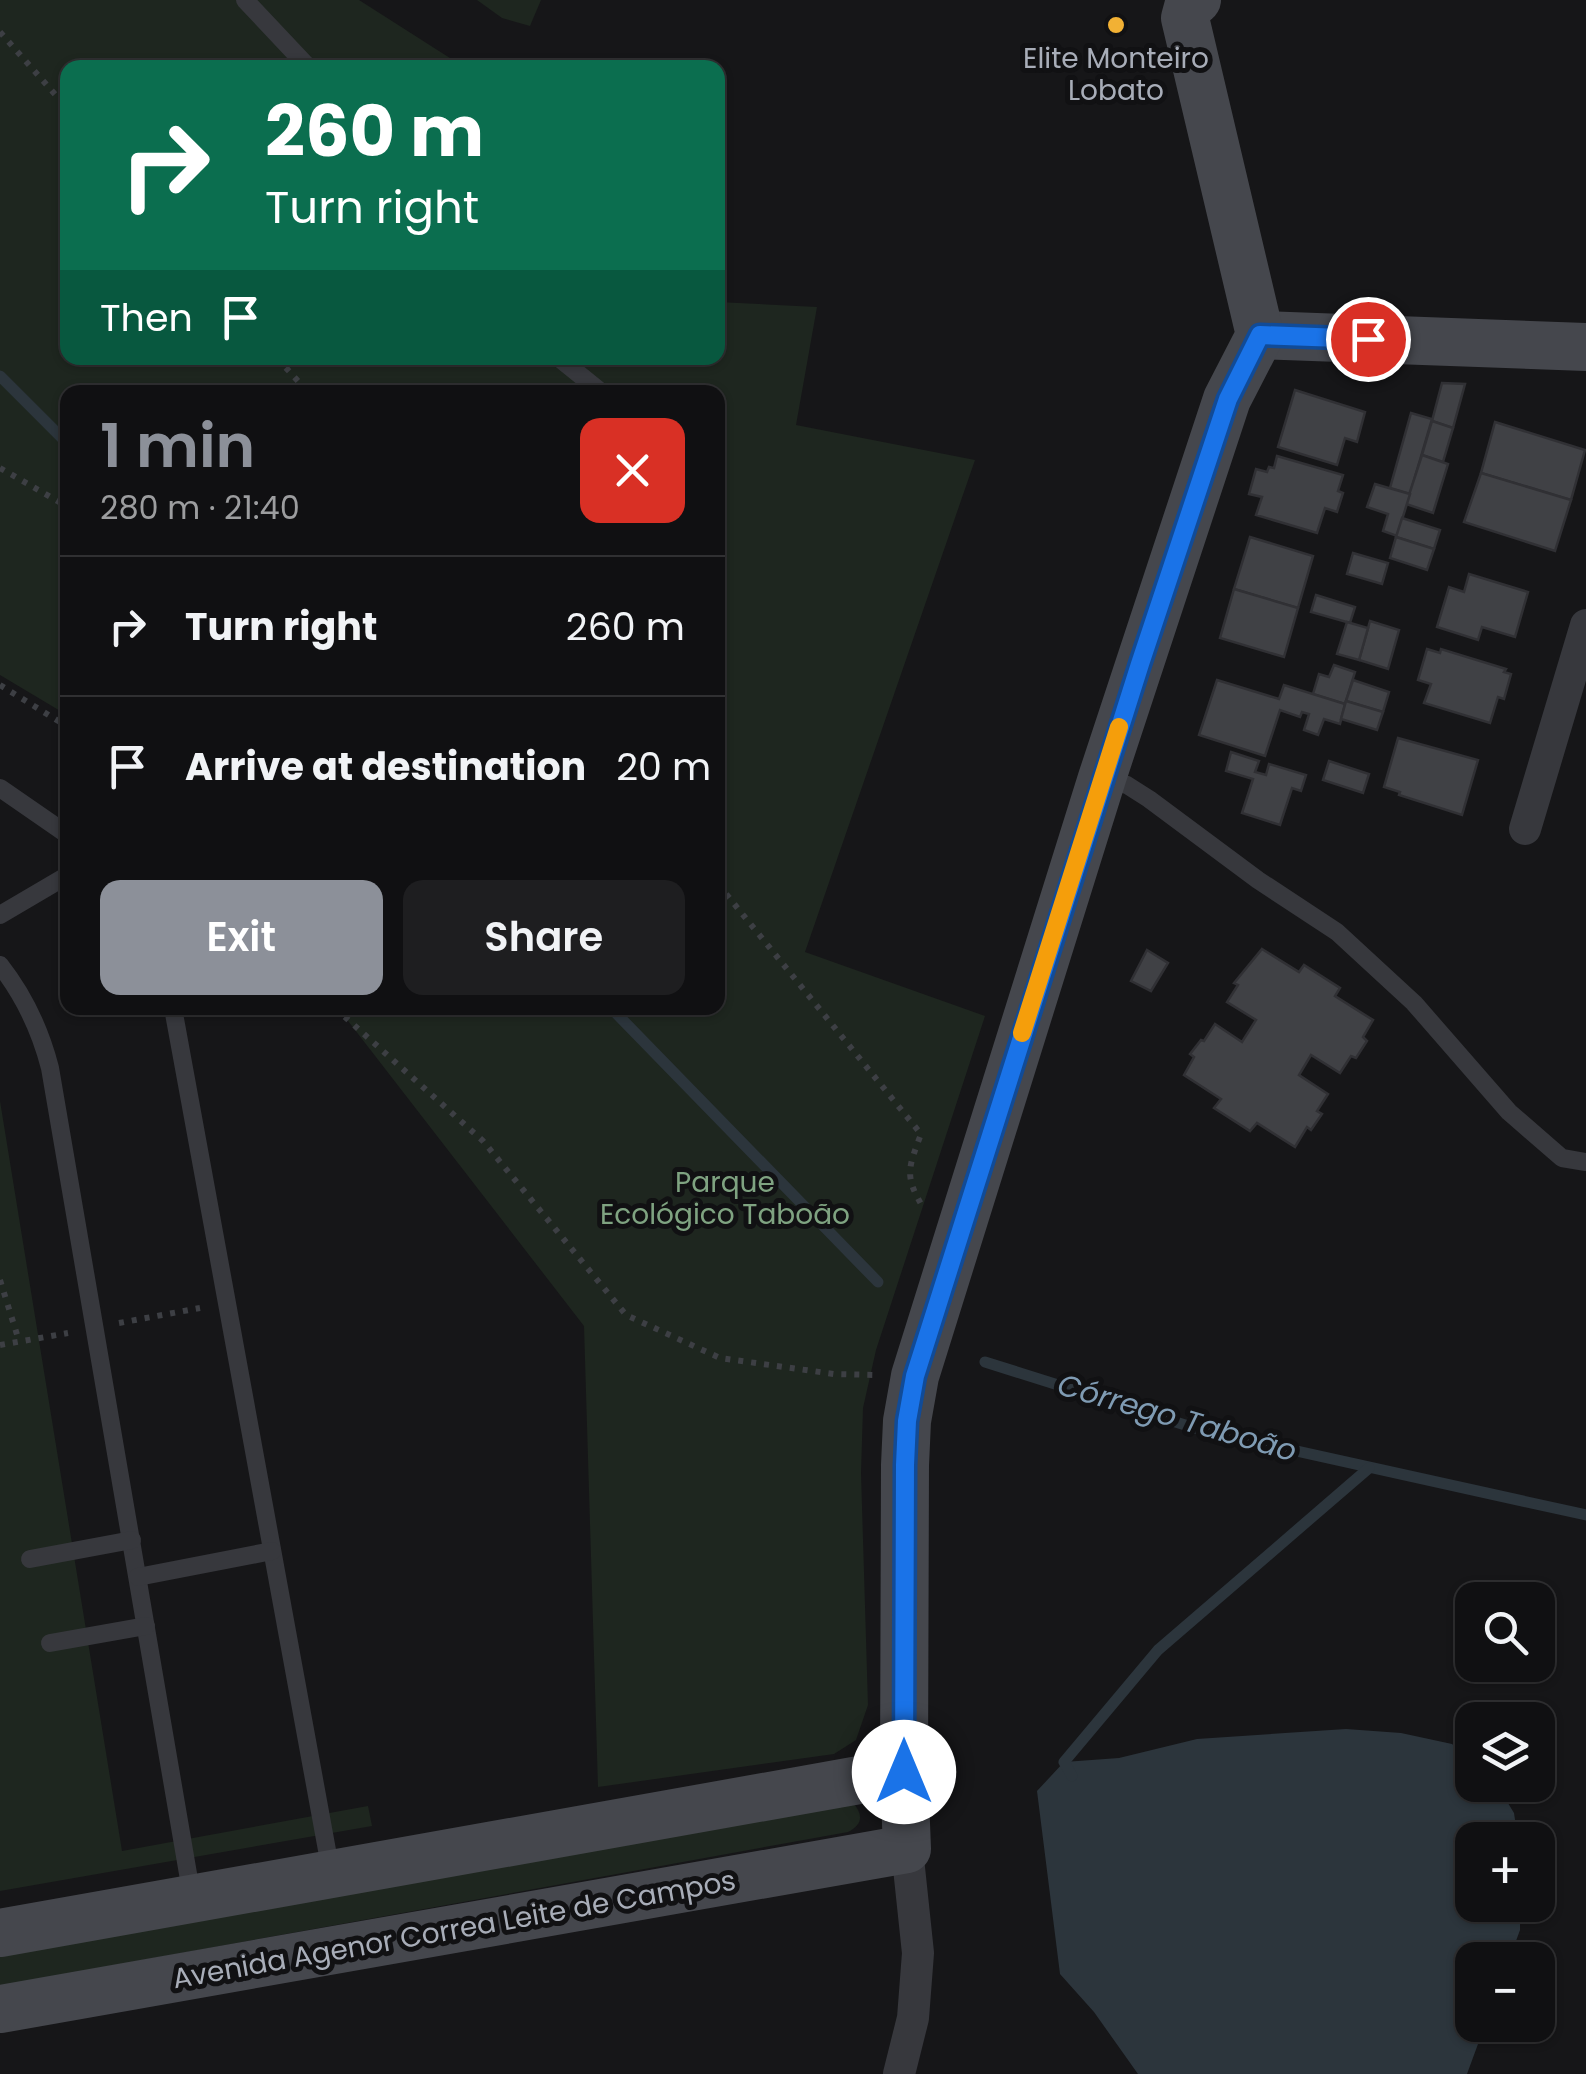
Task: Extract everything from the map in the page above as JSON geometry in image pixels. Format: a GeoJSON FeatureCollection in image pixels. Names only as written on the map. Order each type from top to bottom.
{"type":"FeatureCollection","features":[{"type":"Feature","properties":{"kind":"street"},"geometry":{"type":"LineString","coordinates":[[899,2074],[913,2018],[918,1953],[904,1772],[905,1465],[915,1376],[1102,778],[1228,399],[1260,335],[1185,18],[1192,3]]}},
{"type":"Feature","properties":{"kind":"street"},"geometry":{"type":"LineString","coordinates":[[1260,335],[1586,346]]}},
{"type":"Feature","properties":{"kind":"street"},"geometry":{"type":"LineString","coordinates":[[1525,830],[1586,625]]}},
{"type":"Feature","properties":{"kind":"street"},"geometry":{"type":"LineString","coordinates":[[0,1932],[904,1772]]}},
{"type":"Feature","properties":{"kind":"street","name":"Avenida Agenor Correa Leite de Campos"},"geometry":{"type":"LineString","coordinates":[[0,2009],[907,1849]]}},
{"type":"Feature","properties":{"kind":"lane"},"geometry":{"type":"LineString","coordinates":[[245,0],[301,60]]}},
{"type":"Feature","properties":{"kind":"lane"},"geometry":{"type":"LineString","coordinates":[[568,365],[592,385]]}},
{"type":"Feature","properties":{"kind":"lane"},"geometry":{"type":"LineString","coordinates":[[1102,778],[1149,799],[1258,880],[1338,932],[1414,1003],[1509,1112],[1562,1158],[1586,1162]]}},
{"type":"Feature","properties":{"kind":"lane"},"geometry":{"type":"LineString","coordinates":[[0,788],[60,829]]}},
{"type":"Feature","properties":{"kind":"lane"},"geometry":{"type":"LineString","coordinates":[[0,916],[60,880]]}},
{"type":"Feature","properties":{"kind":"lane"},"geometry":{"type":"LineString","coordinates":[[0,965],[22,994],[40,1031],[50,1068],[192,1898]]}},
{"type":"Feature","properties":{"kind":"lane"},"geometry":{"type":"LineString","coordinates":[[174,1015],[331,1872]]}},
{"type":"Feature","properties":{"kind":"lane"},"geometry":{"type":"LineString","coordinates":[[30,1558],[132,1540]]}},
{"type":"Feature","properties":{"kind":"lane"},"geometry":{"type":"LineString","coordinates":[[138,1576],[272,1550]]}},
{"type":"Feature","properties":{"kind":"lane"},"geometry":{"type":"LineString","coordinates":[[50,1642],[146,1626]]}},
{"type":"Feature","properties":{"kind":"path"},"geometry":{"type":"LineString","coordinates":[[0,32],[60,101]]}},
{"type":"Feature","properties":{"kind":"path"},"geometry":{"type":"LineString","coordinates":[[283,365],[301,385]]}},
{"type":"Feature","properties":{"kind":"path"},"geometry":{"type":"LineString","coordinates":[[0,468],[60,503]]}},
{"type":"Feature","properties":{"kind":"path"},"geometry":{"type":"LineString","coordinates":[[0,686],[60,722]]}},
{"type":"Feature","properties":{"kind":"path"},"geometry":{"type":"LineString","coordinates":[[725,893],[921,1134],[909,1166],[910,1185],[952,1255]]}},
{"type":"Feature","properties":{"kind":"path"},"geometry":{"type":"LineString","coordinates":[[343,1015],[483,1141],[626,1315],[720,1358],[834,1374],[915,1376]]}},
{"type":"Feature","properties":{"kind":"path"},"geometry":{"type":"LineString","coordinates":[[0,1280],[16,1342],[0,1345]]}},
{"type":"Feature","properties":{"kind":"green space","name":"Parque Ecológico Taboão"},"geometry":{"type":"Polygon","coordinates":[[[0,0],[359,0],[453,60],[60,60],[60,365],[725,365],[725,302],[817,307],[796,425],[975,460],[805,952],[985,1016],[876,1350],[863,1408],[861,1473],[868,1705],[856,1740],[834,1754],[598,1787],[584,1326],[343,1015],[725,1015],[725,385],[60,385],[60,711],[0,675],[0,0]]]}},
{"type":"Feature","properties":{"kind":"green space"},"geometry":{"type":"Polygon","coordinates":[[[477,0],[541,0],[530,26],[502,18],[477,0]]]}},
{"type":"Feature","properties":{"kind":"green space"},"geometry":{"type":"Polygon","coordinates":[[[0,1101],[122,1851],[368,1806],[372,1826],[0,1891],[0,1101]]]}},
{"type":"Feature","properties":{"kind":"green space"},"geometry":{"type":"Polygon","coordinates":[[[853,1803],[860,1819],[848,1832],[0,1986],[0,1951],[853,1803]]]}},
{"type":"Feature","properties":{"kind":"shaded area"},"geometry":{"type":"Polygon","coordinates":[[[1346,1729],[1401,1733],[1455,1747],[1455,1802],[1507,1802],[1515,1822],[1455,1822],[1455,1922],[1520,1922],[1516,1942],[1455,1942],[1455,2042],[1479,2042],[1467,2074],[1138,2074],[1094,2012],[1060,1974],[1037,1791],[1064,1762],[1119,1758],[1197,1739],[1346,1729]]]}},
{"type":"Feature","properties":{"kind":"building"},"geometry":{"type":"Polygon","coordinates":[[[1442,383],[1465,384],[1453,428],[1432,421],[1442,383]]]}},
{"type":"Feature","properties":{"kind":"building"},"geometry":{"type":"Polygon","coordinates":[[[1295,390],[1365,412],[1357,442],[1345,438],[1337,465],[1278,447],[1295,390]]]}},
{"type":"Feature","properties":{"kind":"building"},"geometry":{"type":"Polygon","coordinates":[[[1411,413],[1432,419],[1410,494],[1390,488],[1411,413]]]}},
{"type":"Feature","properties":{"kind":"building"},"geometry":{"type":"Polygon","coordinates":[[[1432,421],[1453,428],[1443,462],[1422,455],[1432,421]]]}},
{"type":"Feature","properties":{"kind":"building"},"geometry":{"type":"Polygon","coordinates":[[[1495,422],[1585,450],[1571,500],[1481,473],[1495,422]]]}},
{"type":"Feature","properties":{"kind":"building"},"geometry":{"type":"Polygon","coordinates":[[[1422,455],[1448,464],[1433,513],[1406,504],[1422,455]]]}},
{"type":"Feature","properties":{"kind":"building"},"geometry":{"type":"Polygon","coordinates":[[[1277,456],[1343,475],[1337,512],[1325,508],[1317,533],[1256,515],[1262,497],[1249,494],[1256,469],[1267,472],[1269,467],[1274,468],[1277,456]]]}},
{"type":"Feature","properties":{"kind":"building"},"geometry":{"type":"Polygon","coordinates":[[[1481,473],[1571,500],[1555,551],[1464,522],[1481,473]]]}},
{"type":"Feature","properties":{"kind":"building"},"geometry":{"type":"Polygon","coordinates":[[[1375,484],[1410,494],[1397,536],[1383,531],[1388,514],[1367,507],[1375,484]]]}},
{"type":"Feature","properties":{"kind":"building"},"geometry":{"type":"Polygon","coordinates":[[[1402,518],[1440,530],[1434,549],[1396,537],[1402,518]]]}},
{"type":"Feature","properties":{"kind":"building"},"geometry":{"type":"Polygon","coordinates":[[[1250,537],[1313,556],[1298,608],[1234,589],[1250,537]]]}},
{"type":"Feature","properties":{"kind":"building"},"geometry":{"type":"Polygon","coordinates":[[[1396,537],[1434,549],[1427,570],[1390,558],[1396,537]]]}},
{"type":"Feature","properties":{"kind":"building"},"geometry":{"type":"Polygon","coordinates":[[[1353,553],[1388,563],[1382,584],[1347,574],[1353,553]]]}},
{"type":"Feature","properties":{"kind":"building"},"geometry":{"type":"Polygon","coordinates":[[[1469,574],[1528,592],[1515,637],[1482,627],[1478,640],[1437,627],[1449,587],[1464,592],[1469,574]]]}},
{"type":"Feature","properties":{"kind":"building"},"geometry":{"type":"Polygon","coordinates":[[[1234,589],[1298,608],[1284,657],[1220,638],[1234,589]]]}},
{"type":"Feature","properties":{"kind":"building"},"geometry":{"type":"Polygon","coordinates":[[[1316,595],[1355,607],[1350,623],[1311,612],[1316,595]]]}},
{"type":"Feature","properties":{"kind":"building"},"geometry":{"type":"Polygon","coordinates":[[[1370,621],[1399,630],[1388,669],[1359,660],[1370,621]]]}},
{"type":"Feature","properties":{"kind":"building"},"geometry":{"type":"Polygon","coordinates":[[[1347,622],[1368,628],[1359,660],[1337,654],[1347,622]]]}},
{"type":"Feature","properties":{"kind":"building"},"geometry":{"type":"Polygon","coordinates":[[[1427,649],[1440,653],[1441,649],[1506,669],[1504,672],[1511,674],[1504,699],[1498,697],[1490,723],[1424,703],[1431,684],[1418,680],[1427,649]]]}},
{"type":"Feature","properties":{"kind":"building"},"geometry":{"type":"Polygon","coordinates":[[[1334,665],[1355,672],[1345,704],[1313,694],[1319,674],[1329,677],[1334,665]]]}},
{"type":"Feature","properties":{"kind":"building"},"geometry":{"type":"Polygon","coordinates":[[[1217,680],[1279,699],[1284,685],[1345,704],[1340,724],[1324,719],[1318,735],[1304,730],[1309,714],[1302,712],[1300,717],[1280,710],[1265,756],[1199,735],[1217,680]]]}},
{"type":"Feature","properties":{"kind":"building"},"geometry":{"type":"Polygon","coordinates":[[[1353,680],[1389,692],[1383,712],[1346,701],[1353,680]]]}},
{"type":"Feature","properties":{"kind":"building"},"geometry":{"type":"Polygon","coordinates":[[[1346,701],[1383,712],[1377,730],[1341,719],[1346,701]]]}},
{"type":"Feature","properties":{"kind":"building"},"geometry":{"type":"Polygon","coordinates":[[[1398,738],[1478,760],[1462,815],[1384,787],[1398,738]]]}},
{"type":"Feature","properties":{"kind":"building"},"geometry":{"type":"Polygon","coordinates":[[[1231,752],[1259,761],[1255,772],[1266,775],[1269,764],[1306,775],[1301,791],[1292,788],[1280,825],[1242,813],[1253,779],[1226,771],[1231,752]]]}},
{"type":"Feature","properties":{"kind":"building"},"geometry":{"type":"Polygon","coordinates":[[[1329,761],[1369,774],[1363,793],[1323,780],[1329,761]]]}},
{"type":"Feature","properties":{"kind":"building"},"geometry":{"type":"Polygon","coordinates":[[[1262,949],[1299,972],[1304,965],[1340,988],[1335,996],[1373,1020],[1363,1037],[1367,1041],[1340,1073],[1311,1055],[1299,1075],[1328,1094],[1317,1111],[1322,1114],[1311,1130],[1307,1127],[1295,1147],[1257,1123],[1250,1131],[1214,1108],[1221,1099],[1184,1075],[1194,1057],[1190,1054],[1215,1024],[1242,1042],[1256,1020],[1227,1002],[1238,985],[1234,983],[1262,949]]]}},
{"type":"Feature","properties":{"kind":"building"},"geometry":{"type":"Polygon","coordinates":[[[1147,950],[1168,963],[1151,991],[1131,981],[1147,950]]]}},
{"type":"Feature","properties":{"kind":"waterway","name":"Córrego Taboão"},"geometry":{"type":"LineString","coordinates":[[0,376],[60,436]]}},
{"type":"Feature","properties":{"kind":"waterway","name":"Córrego Taboão"},"geometry":{"type":"LineString","coordinates":[[618,1015],[878,1282]]}},
{"type":"Feature","properties":{"kind":"waterway","name":"Córrego Taboão"},"geometry":{"type":"LineString","coordinates":[[985,1362],[1201,1430],[1586,1515]]}},
{"type":"Feature","properties":{"kind":"waterway"},"geometry":{"type":"LineString","coordinates":[[1072,1776],[1064,1762],[1158,1650],[1369,1468]]}},
{"type":"Feature","properties":{"kind":"slow traffic"},"geometry":{"type":"LineString","coordinates":[[1022,1033],[1119,727]]}},
{"type":"Feature","properties":{"kind":"place","name":"Elite Monteiro Lobato"},"geometry":{"type":"Point","coordinates":[1116,25]}},
{"type":"Feature","properties":{"kind":"route"},"geometry":{"type":"LineString","coordinates":[[904,1772],[905,1465],[915,1376],[1102,778],[1228,399],[1260,335],[1368,339]]}}]}
